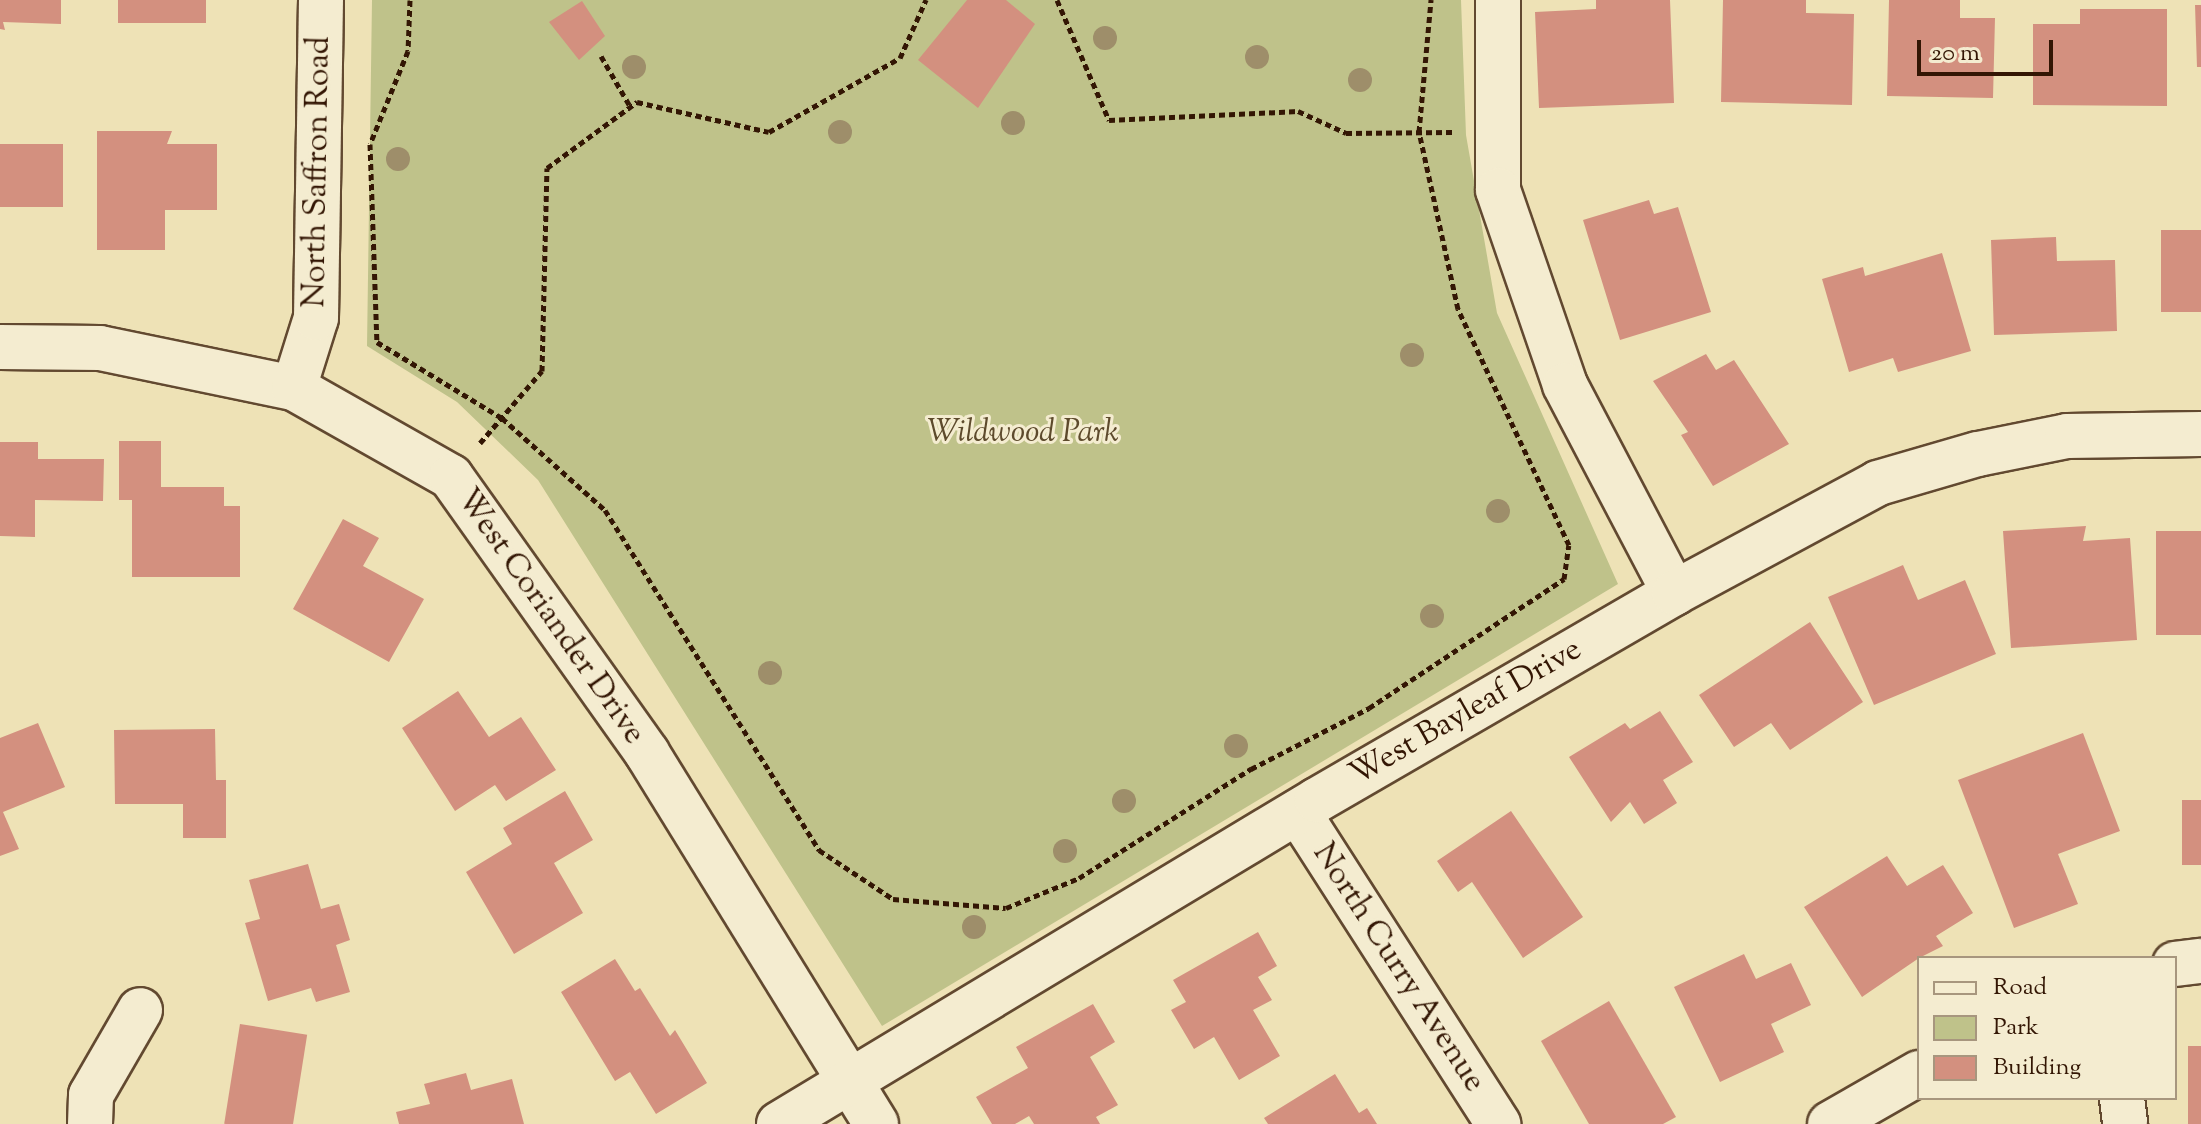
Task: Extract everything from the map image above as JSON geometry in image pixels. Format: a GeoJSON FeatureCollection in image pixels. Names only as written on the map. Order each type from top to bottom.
{"type":"FeatureCollection","features":[{"type":"Feature","properties":{"kind":"street","name":"North Saffron Road"},"geometry":{"type":"LineString","coordinates":[[294,388],[316,318],[321,0]]}},
{"type":"Feature","properties":{"kind":"street"},"geometry":{"type":"LineString","coordinates":[[1498,0],[1498,190],[1565,385],[1674,593]]}},
{"type":"Feature","properties":{"kind":"street","name":"West Coriander Drive"},"geometry":{"type":"LineString","coordinates":[[0,347],[100,348],[294,388],[451,477],[647,753],[876,1124]]}},
{"type":"Feature","properties":{"kind":"street","name":"West Bayleaf Drive"},"geometry":{"type":"LineString","coordinates":[[779,1124],[1298,812],[1674,593],[1878,483],[1978,454],[2067,436],[2201,434]]}},
{"type":"Feature","properties":{"kind":"street","name":"North Curry Avenue"},"geometry":{"type":"LineString","coordinates":[[1298,812],[1498,1124]]}},
{"type":"Feature","properties":{"kind":"street"},"geometry":{"type":"LineString","coordinates":[[2177,964],[2201,961]]}},
{"type":"Feature","properties":{"kind":"street"},"geometry":{"type":"LineString","coordinates":[[90,1124],[91,1095],[140,1010]]}},
{"type":"Feature","properties":{"kind":"street"},"geometry":{"type":"LineString","coordinates":[[1830,1124],[1917,1074]]}},
{"type":"Feature","properties":{"kind":"street"},"geometry":{"type":"LineString","coordinates":[[2122,1100],[2125,1124]]}},
{"type":"Feature","properties":{"kind":"path"},"geometry":{"type":"LineString","coordinates":[[410,0],[408,51],[370,144],[377,342],[502,418],[605,510],[819,850],[893,899],[1006,908],[1079,878],[1251,769],[1369,708],[1564,579],[1569,545],[1458,309],[1419,132],[1431,0]]}},
{"type":"Feature","properties":{"kind":"path"},"geometry":{"type":"LineString","coordinates":[[474,450],[542,371],[547,168],[637,102],[769,132],[900,58],[926,0]]}},
{"type":"Feature","properties":{"kind":"path"},"geometry":{"type":"LineString","coordinates":[[1057,0],[1109,120],[1298,111],[1346,133],[1453,132]]}},
{"type":"Feature","properties":{"kind":"path"},"geometry":{"type":"LineString","coordinates":[[601,56],[630,106]]}},
{"type":"Feature","properties":{"kind":"green space","name":"Wildwood Park"},"geometry":{"type":"Polygon","coordinates":[[[372,0],[1461,0],[1466,135],[1497,313],[1618,584],[882,1026],[538,480],[457,402],[367,346],[372,0]]]}},
{"type":"Feature","properties":{"kind":"building"},"geometry":{"type":"Polygon","coordinates":[[[0,0],[61,0],[61,24],[3,22],[5,30],[0,29],[0,0]]]}},
{"type":"Feature","properties":{"kind":"building"},"geometry":{"type":"Polygon","coordinates":[[[118,0],[206,0],[206,23],[118,23],[118,0]]]}},
{"type":"Feature","properties":{"kind":"building"},"geometry":{"type":"Polygon","coordinates":[[[967,0],[1006,0],[1035,24],[978,108],[918,60],[967,0]]]}},
{"type":"Feature","properties":{"kind":"building"},"geometry":{"type":"Polygon","coordinates":[[[1596,0],[1670,0],[1674,103],[1539,108],[1535,12],[1596,9],[1596,0]]]}},
{"type":"Feature","properties":{"kind":"building"},"geometry":{"type":"Polygon","coordinates":[[[1723,0],[1806,0],[1806,13],[1854,14],[1852,105],[1721,102],[1723,0]]]}},
{"type":"Feature","properties":{"kind":"building"},"geometry":{"type":"Polygon","coordinates":[[[1889,0],[1960,0],[1960,18],[1995,18],[1993,98],[1887,96],[1889,0]]]}},
{"type":"Feature","properties":{"kind":"building"},"geometry":{"type":"Polygon","coordinates":[[[582,1],[605,36],[579,60],[549,22],[582,1]]]}},
{"type":"Feature","properties":{"kind":"building"},"geometry":{"type":"Polygon","coordinates":[[[2195,5],[2201,5],[2201,67],[2197,67],[2195,5]]]}},
{"type":"Feature","properties":{"kind":"building"},"geometry":{"type":"Polygon","coordinates":[[[2080,9],[2167,9],[2167,106],[2033,105],[2033,24],[2080,24],[2080,9]]]}},
{"type":"Feature","properties":{"kind":"building"},"geometry":{"type":"Polygon","coordinates":[[[97,131],[172,131],[167,144],[217,144],[217,210],[165,210],[165,250],[97,250],[97,131]]]}},
{"type":"Feature","properties":{"kind":"building"},"geometry":{"type":"Polygon","coordinates":[[[0,144],[63,144],[63,207],[0,207],[0,144]]]}},
{"type":"Feature","properties":{"kind":"building"},"geometry":{"type":"Polygon","coordinates":[[[1649,200],[1654,214],[1678,207],[1711,312],[1620,340],[1583,220],[1649,200]]]}},
{"type":"Feature","properties":{"kind":"building"},"geometry":{"type":"Polygon","coordinates":[[[2161,230],[2201,230],[2201,312],[2161,312],[2161,230]]]}},
{"type":"Feature","properties":{"kind":"building"},"geometry":{"type":"Polygon","coordinates":[[[2056,237],[2057,261],[2115,260],[2117,331],[1994,335],[1991,240],[2056,237]]]}},
{"type":"Feature","properties":{"kind":"building"},"geometry":{"type":"Polygon","coordinates":[[[1942,253],[1971,351],[1898,372],[1893,358],[1849,372],[1822,279],[1863,267],[1865,276],[1942,253]]]}},
{"type":"Feature","properties":{"kind":"building"},"geometry":{"type":"Polygon","coordinates":[[[1706,354],[1716,370],[1734,360],[1789,444],[1713,486],[1681,435],[1688,432],[1653,381],[1706,354]]]}},
{"type":"Feature","properties":{"kind":"building"},"geometry":{"type":"Polygon","coordinates":[[[119,441],[161,441],[161,487],[224,487],[224,506],[240,506],[240,577],[132,577],[132,500],[119,500],[119,441]]]}},
{"type":"Feature","properties":{"kind":"building"},"geometry":{"type":"Polygon","coordinates":[[[0,442],[38,442],[38,459],[104,459],[103,501],[35,500],[35,537],[0,536],[0,442]]]}},
{"type":"Feature","properties":{"kind":"building"},"geometry":{"type":"Polygon","coordinates":[[[343,519],[379,538],[363,566],[424,599],[389,662],[293,609],[343,519]]]}},
{"type":"Feature","properties":{"kind":"building"},"geometry":{"type":"Polygon","coordinates":[[[2086,526],[2083,541],[2130,538],[2137,640],[2011,648],[2003,531],[2086,526]]]}},
{"type":"Feature","properties":{"kind":"building"},"geometry":{"type":"Polygon","coordinates":[[[2156,531],[2201,531],[2201,635],[2156,635],[2156,531]]]}},
{"type":"Feature","properties":{"kind":"building"},"geometry":{"type":"Polygon","coordinates":[[[1903,565],[1918,600],[1965,580],[1996,654],[1874,705],[1828,597],[1903,565]]]}},
{"type":"Feature","properties":{"kind":"building"},"geometry":{"type":"Polygon","coordinates":[[[1810,622],[1863,702],[1790,750],[1771,723],[1734,747],[1699,695],[1810,622]]]}},
{"type":"Feature","properties":{"kind":"building"},"geometry":{"type":"Polygon","coordinates":[[[458,691],[489,737],[521,717],[556,770],[506,801],[495,785],[455,811],[402,728],[458,691]]]}},
{"type":"Feature","properties":{"kind":"building"},"geometry":{"type":"Polygon","coordinates":[[[1660,711],[1693,762],[1663,780],[1677,803],[1644,824],[1630,802],[1611,822],[1569,757],[1625,723],[1630,729],[1660,711]]]}},
{"type":"Feature","properties":{"kind":"building"},"geometry":{"type":"Polygon","coordinates":[[[38,723],[65,787],[3,812],[19,849],[0,856],[0,738],[38,723]]]}},
{"type":"Feature","properties":{"kind":"building"},"geometry":{"type":"Polygon","coordinates":[[[215,729],[216,780],[226,780],[226,838],[183,838],[183,804],[115,804],[114,730],[215,729]]]}},
{"type":"Feature","properties":{"kind":"building"},"geometry":{"type":"Polygon","coordinates":[[[2083,733],[2120,831],[2058,854],[2078,904],[2014,928],[1958,780],[2083,733]]]}},
{"type":"Feature","properties":{"kind":"building"},"geometry":{"type":"Polygon","coordinates":[[[565,791],[593,840],[554,863],[583,913],[514,954],[466,872],[512,844],[503,828],[565,791]]]}},
{"type":"Feature","properties":{"kind":"building"},"geometry":{"type":"Polygon","coordinates":[[[2182,800],[2201,800],[2201,865],[2182,865],[2182,800]]]}},
{"type":"Feature","properties":{"kind":"building"},"geometry":{"type":"Polygon","coordinates":[[[1511,811],[1583,917],[1523,958],[1472,882],[1458,892],[1437,861],[1511,811]]]}},
{"type":"Feature","properties":{"kind":"building"},"geometry":{"type":"Polygon","coordinates":[[[1887,856],[1907,886],[1943,865],[1973,913],[1936,936],[1943,946],[1917,956],[1917,959],[1862,997],[1804,907],[1887,856]]]}},
{"type":"Feature","properties":{"kind":"building"},"geometry":{"type":"Polygon","coordinates":[[[308,864],[321,909],[339,904],[350,940],[336,945],[350,992],[316,1002],[311,988],[268,1001],[245,923],[260,919],[249,880],[308,864]]]}},
{"type":"Feature","properties":{"kind":"building"},"geometry":{"type":"Polygon","coordinates":[[[1258,932],[1277,966],[1258,977],[1272,1000],[1253,1010],[1280,1056],[1239,1080],[1214,1037],[1194,1049],[1171,1010],[1186,1002],[1173,980],[1258,932]]]}},
{"type":"Feature","properties":{"kind":"building"},"geometry":{"type":"Polygon","coordinates":[[[1744,954],[1756,979],[1791,963],[1811,1005],[1771,1024],[1784,1052],[1720,1082],[1674,987],[1744,954]]]}},
{"type":"Feature","properties":{"kind":"building"},"geometry":{"type":"Polygon","coordinates":[[[615,959],[635,991],[640,988],[670,1036],[675,1030],[707,1083],[656,1114],[630,1072],[615,1081],[561,992],[615,959]]]}},
{"type":"Feature","properties":{"kind":"building"},"geometry":{"type":"Polygon","coordinates":[[[1609,1001],[1676,1117],[1663,1124],[1589,1124],[1541,1041],[1609,1001]]]}},
{"type":"Feature","properties":{"kind":"building"},"geometry":{"type":"Polygon","coordinates":[[[1093,1004],[1115,1042],[1090,1057],[1118,1105],[1096,1117],[1100,1124],[1034,1124],[1029,1116],[1015,1124],[992,1124],[976,1097],[1028,1068],[1016,1047],[1093,1004]]]}},
{"type":"Feature","properties":{"kind":"building"},"geometry":{"type":"Polygon","coordinates":[[[240,1024],[307,1035],[293,1124],[224,1124],[240,1024]]]}},
{"type":"Feature","properties":{"kind":"building"},"geometry":{"type":"Polygon","coordinates":[[[2188,1046],[2201,1046],[2201,1124],[2188,1124],[2188,1046]]]}},
{"type":"Feature","properties":{"kind":"building"},"geometry":{"type":"Polygon","coordinates":[[[466,1073],[471,1090],[512,1079],[524,1124],[399,1124],[396,1112],[430,1104],[424,1084],[466,1073]]]}},
{"type":"Feature","properties":{"kind":"building"},"geometry":{"type":"Polygon","coordinates":[[[1335,1074],[1359,1113],[1367,1108],[1377,1124],[1268,1124],[1264,1118],[1335,1074]]]}}]}
